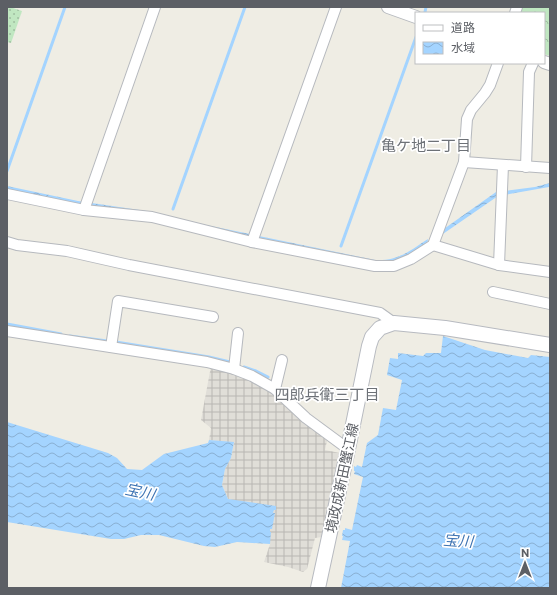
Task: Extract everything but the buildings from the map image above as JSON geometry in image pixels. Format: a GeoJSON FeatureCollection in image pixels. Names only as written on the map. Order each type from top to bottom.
{"type":"FeatureCollection","features":[{"type":"Feature","properties":{"kind":"main road"},"geometry":{"type":"LineString","coordinates":[[394,323],[445,328],[550,346]]}},
{"type":"Feature","properties":{"kind":"main road","name":"境政成新田蟹江線"},"geometry":{"type":"LineString","coordinates":[[318,588],[369,346],[372,337],[380,328],[394,323]]}},
{"type":"Feature","properties":{"kind":"street"},"geometry":{"type":"LineString","coordinates":[[85,206],[154,7]]}},
{"type":"Feature","properties":{"kind":"street"},"geometry":{"type":"LineString","coordinates":[[254,238],[336,7]]}},
{"type":"Feature","properties":{"kind":"street"},"geometry":{"type":"LineString","coordinates":[[388,7],[415,17]]}},
{"type":"Feature","properties":{"kind":"street"},"geometry":{"type":"LineString","coordinates":[[7,194],[152,217],[254,238],[375,266],[394,266],[411,259],[433,245],[464,162],[467,119],[471,110],[490,85],[498,64]]}},
{"type":"Feature","properties":{"kind":"street"},"geometry":{"type":"LineString","coordinates":[[526,167],[529,72],[533,64]]}},
{"type":"Feature","properties":{"kind":"street"},"geometry":{"type":"LineString","coordinates":[[464,162],[550,168]]}},
{"type":"Feature","properties":{"kind":"street"},"geometry":{"type":"LineString","coordinates":[[499,265],[503,165]]}},
{"type":"Feature","properties":{"kind":"street"},"geometry":{"type":"LineString","coordinates":[[7,242],[17,245],[66,251],[129,265],[380,313],[394,323]]}},
{"type":"Feature","properties":{"kind":"street"},"geometry":{"type":"LineString","coordinates":[[433,245],[499,265],[550,272]]}},
{"type":"Feature","properties":{"kind":"street"},"geometry":{"type":"LineString","coordinates":[[493,292],[550,304]]}},
{"type":"Feature","properties":{"kind":"street"},"geometry":{"type":"LineString","coordinates":[[111,347],[118,301],[213,317]]}},
{"type":"Feature","properties":{"kind":"street"},"geometry":{"type":"LineString","coordinates":[[7,331],[207,362],[234,369],[252,376],[275,388],[306,418],[348,449]]}},
{"type":"Feature","properties":{"kind":"street"},"geometry":{"type":"LineString","coordinates":[[234,369],[238,333]]}},
{"type":"Feature","properties":{"kind":"street"},"geometry":{"type":"LineString","coordinates":[[275,388],[282,360]]}},
{"type":"Feature","properties":{"kind":"shaded area"},"geometry":{"type":"Polygon","coordinates":[[[211,366],[257,381],[285,403],[327,441],[325,450],[340,453],[322,537],[315,538],[307,569],[303,572],[264,562],[270,544],[270,529],[275,513],[273,513],[274,510],[228,499],[222,485],[225,469],[231,458],[234,443],[209,440],[211,428],[201,420],[211,366]]]}},
{"type":"Feature","properties":{"kind":"green space"},"geometry":{"type":"Polygon","coordinates":[[[7,7],[22,11],[11,43],[7,42],[7,7]]]}},
{"type":"Feature","properties":{"kind":"green space"},"geometry":{"type":"Polygon","coordinates":[[[522,7],[550,7],[550,56],[545,54],[545,12],[520,12],[522,7]]]}},
{"type":"Feature","properties":{"kind":"water"},"geometry":{"type":"Polygon","coordinates":[[[550,183],[549,187],[498,196],[440,236],[441,231],[496,192],[535,187],[550,183]]]}},
{"type":"Feature","properties":{"kind":"water"},"geometry":{"type":"Polygon","coordinates":[[[7,186],[78,201],[153,212],[206,225],[375,260],[397,257],[428,239],[427,246],[403,259],[388,263],[78,204],[7,189],[7,186]]]}},
{"type":"Feature","properties":{"kind":"water","name":"宝川"},"geometry":{"type":"Polygon","coordinates":[[[443,336],[485,350],[528,358],[531,355],[550,357],[550,588],[341,588],[350,541],[342,540],[343,530],[345,530],[345,528],[352,530],[363,477],[354,474],[354,466],[356,467],[357,465],[362,467],[367,443],[378,435],[383,408],[396,410],[402,380],[387,375],[390,358],[398,359],[398,353],[423,356],[426,353],[441,353],[443,336]]]}},
{"type":"Feature","properties":{"kind":"water","name":"宝川"},"geometry":{"type":"Polygon","coordinates":[[[7,422],[108,453],[117,458],[127,469],[142,470],[164,454],[208,443],[209,440],[234,442],[231,458],[225,469],[222,485],[228,499],[276,506],[276,510],[274,510],[273,513],[275,513],[272,529],[270,529],[270,544],[237,542],[215,547],[204,546],[159,535],[141,535],[124,539],[111,539],[7,522],[7,422]]]}},
{"type":"Feature","properties":{"kind":"waterway"},"geometry":{"type":"LineString","coordinates":[[7,171],[65,7]]}},
{"type":"Feature","properties":{"kind":"waterway"},"geometry":{"type":"LineString","coordinates":[[173,209],[245,7]]}},
{"type":"Feature","properties":{"kind":"waterway"},"geometry":{"type":"LineString","coordinates":[[425,12],[426,7]]}},
{"type":"Feature","properties":{"kind":"waterway"},"geometry":{"type":"LineString","coordinates":[[341,246],[415,40]]}},
{"type":"Feature","properties":{"kind":"waterway"},"geometry":{"type":"LineString","coordinates":[[7,324],[61,334]]}},
{"type":"Feature","properties":{"kind":"waterway"},"geometry":{"type":"LineString","coordinates":[[70,336],[107,341]]}},
{"type":"Feature","properties":{"kind":"waterway"},"geometry":{"type":"LineString","coordinates":[[116,342],[209,357],[230,362]]}},
{"type":"Feature","properties":{"kind":"waterway"},"geometry":{"type":"LineString","coordinates":[[244,367],[268,377]]}},
{"type":"Feature","properties":{"kind":"district","name":"亀ケ地二丁目"},"geometry":{"type":"Point","coordinates":[426,146]}},
{"type":"Feature","properties":{"kind":"district","name":"四郎兵衛三丁目"},"geometry":{"type":"Point","coordinates":[327,395]}}]}
